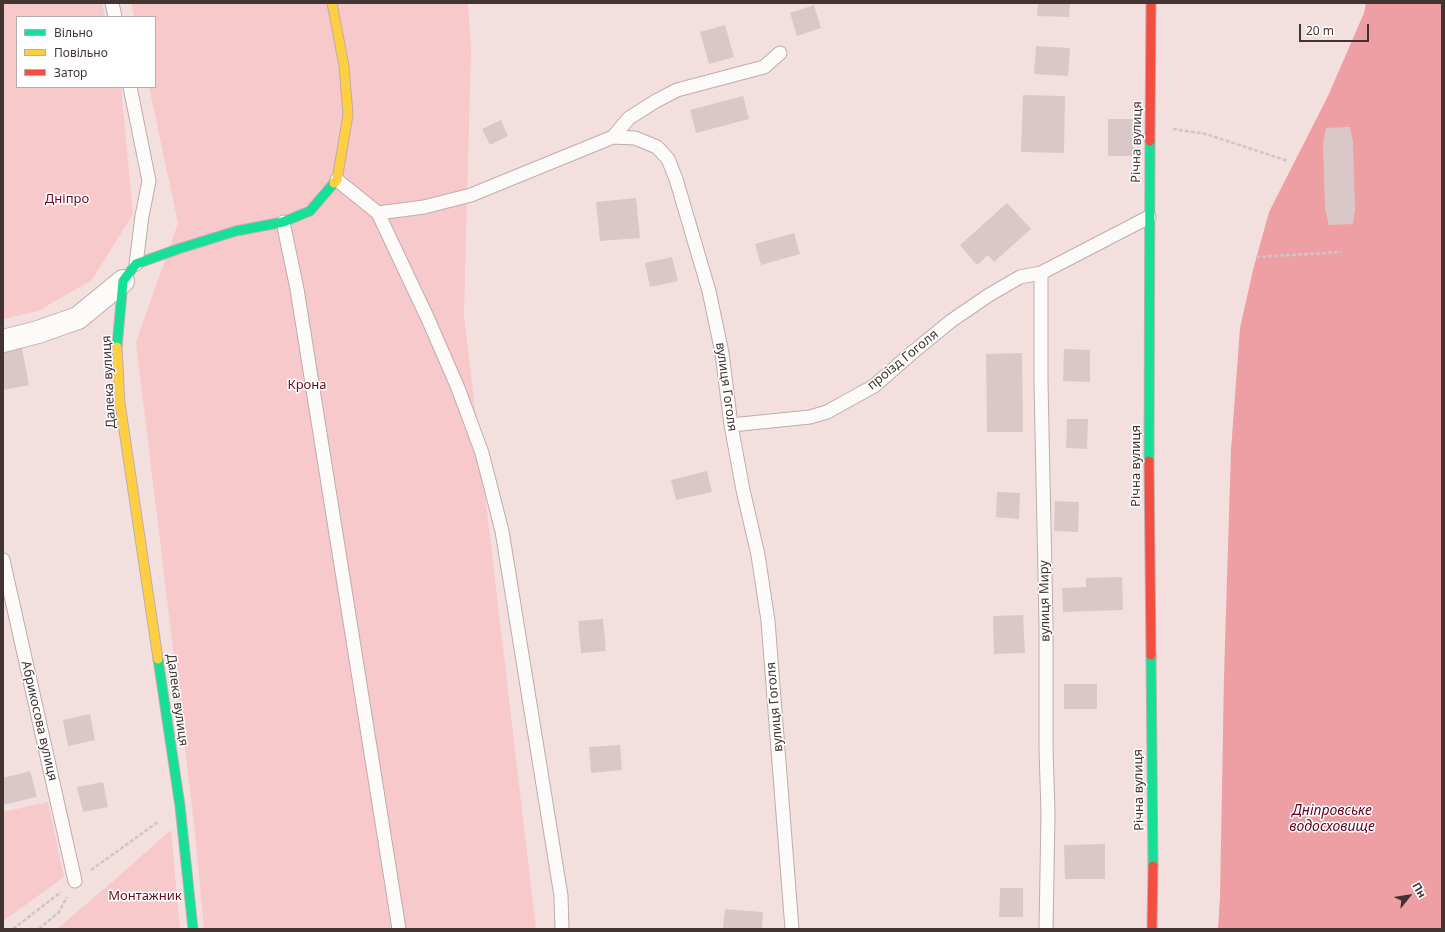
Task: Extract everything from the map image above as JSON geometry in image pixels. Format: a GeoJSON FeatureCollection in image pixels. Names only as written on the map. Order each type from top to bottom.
{"type":"FeatureCollection","features":[{"type":"Feature","properties":{"kind":"street"},"geometry":{"type":"LineString","coordinates":[[3,341],[38,332],[78,318],[123,281],[136,264],[178,248],[236,231],[283,222],[310,211],[337,180],[348,115],[344,66],[332,3]]}},
{"type":"Feature","properties":{"kind":"street","name":"Річна вулиця"},"geometry":{"type":"LineString","coordinates":[[1151,3],[1149,444],[1153,892],[1152,929]]}},
{"type":"Feature","properties":{"kind":"street","name":"Далека вулиця"},"geometry":{"type":"LineString","coordinates":[[123,281],[117,344],[120,403],[180,806],[193,929]]}},
{"type":"Feature","properties":{"kind":"lane"},"geometry":{"type":"LineString","coordinates":[[112,3],[115,16]]}},
{"type":"Feature","properties":{"kind":"lane"},"geometry":{"type":"LineString","coordinates":[[613,137],[629,118],[677,90],[764,67],[780,53]]}},
{"type":"Feature","properties":{"kind":"lane"},"geometry":{"type":"LineString","coordinates":[[130,88],[149,180],[142,216],[136,264]]}},
{"type":"Feature","properties":{"kind":"lane","name":"вулиця Гоголя"},"geometry":{"type":"LineString","coordinates":[[378,213],[424,208],[471,195],[613,137],[635,138],[657,147],[668,159],[676,179],[709,291],[722,353],[731,426],[743,490],[758,555],[768,621],[792,929]]}},
{"type":"Feature","properties":{"kind":"lane"},"geometry":{"type":"LineString","coordinates":[[337,180],[378,213],[428,319],[458,388],[484,461],[502,531],[561,896],[562,929]]}},
{"type":"Feature","properties":{"kind":"lane","name":"проїзд Гоголя"},"geometry":{"type":"LineString","coordinates":[[731,426],[810,418],[827,412],[874,386],[951,321],[989,295],[1020,277],[1041,273],[1149,217]]}},
{"type":"Feature","properties":{"kind":"lane"},"geometry":{"type":"LineString","coordinates":[[283,222],[296,290],[399,929]]}},
{"type":"Feature","properties":{"kind":"lane","name":"вулиця Миру"},"geometry":{"type":"LineString","coordinates":[[1041,273],[1041,382],[1048,814],[1046,929]]}},
{"type":"Feature","properties":{"kind":"lane","name":"Абрикосова вулиця"},"geometry":{"type":"LineString","coordinates":[[3,560],[75,881]]}},
{"type":"Feature","properties":{"kind":"path"},"geometry":{"type":"LineString","coordinates":[[1150,125],[1206,134],[1288,161]]}},
{"type":"Feature","properties":{"kind":"path"},"geometry":{"type":"LineString","coordinates":[[1256,257],[1341,252]]}},
{"type":"Feature","properties":{"kind":"path"},"geometry":{"type":"LineString","coordinates":[[13,929],[75,881],[180,806]]}},
{"type":"Feature","properties":{"kind":"path"},"geometry":{"type":"LineString","coordinates":[[38,929],[59,912],[75,881]]}},
{"type":"Feature","properties":{"kind":"green space","name":"Дніпро"},"geometry":{"type":"Polygon","coordinates":[[[3,3],[102,3],[105,16],[16,16],[16,88],[121,88],[133,214],[92,280],[38,311],[3,319],[3,3]]]}},
{"type":"Feature","properties":{"kind":"green space","name":"Крона"},"geometry":{"type":"Polygon","coordinates":[[[131,3],[468,3],[471,49],[464,315],[536,929],[204,929],[194,823],[136,342],[178,223],[149,88],[156,88],[156,16],[134,16],[131,3]]]}},
{"type":"Feature","properties":{"kind":"green space"},"geometry":{"type":"Polygon","coordinates":[[[48,802],[64,877],[3,921],[3,812],[48,802]]]}},
{"type":"Feature","properties":{"kind":"green space","name":"Монтажник"},"geometry":{"type":"Polygon","coordinates":[[[171,830],[180,929],[57,929],[111,883],[171,830]]]}},
{"type":"Feature","properties":{"kind":"water","name":"Дніпровське водосховище"},"geometry":{"type":"Polygon","coordinates":[[[1366,3],[1442,3],[1442,929],[1218,929],[1231,450],[1240,328],[1253,270],[1269,212],[1328,96],[1364,13],[1366,3]]]}},
{"type":"Feature","properties":{"kind":"building"},"geometry":{"type":"Polygon","coordinates":[[[1038,3],[1070,3],[1069,17],[1037,16],[1038,3]]]}},
{"type":"Feature","properties":{"kind":"building"},"geometry":{"type":"Polygon","coordinates":[[[814,5],[821,28],[797,36],[790,13],[814,5]]]}},
{"type":"Feature","properties":{"kind":"building"},"geometry":{"type":"Polygon","coordinates":[[[725,25],[734,57],[709,64],[700,32],[725,25]]]}},
{"type":"Feature","properties":{"kind":"building"},"geometry":{"type":"Polygon","coordinates":[[[1036,46],[1070,48],[1068,76],[1034,74],[1036,46]]]}},
{"type":"Feature","properties":{"kind":"building"},"geometry":{"type":"Polygon","coordinates":[[[1023,95],[1065,96],[1064,153],[1021,152],[1023,95]]]}},
{"type":"Feature","properties":{"kind":"building"},"geometry":{"type":"Polygon","coordinates":[[[743,96],[749,119],[696,133],[690,110],[743,96]]]}},
{"type":"Feature","properties":{"kind":"building"},"geometry":{"type":"Polygon","coordinates":[[[1108,119],[1134,119],[1133,156],[1108,156],[1108,119]]]}},
{"type":"Feature","properties":{"kind":"building"},"geometry":{"type":"Polygon","coordinates":[[[501,120],[508,136],[490,145],[482,129],[501,120]]]}},
{"type":"Feature","properties":{"kind":"building"},"geometry":{"type":"Polygon","coordinates":[[[1350,127],[1353,142],[1355,209],[1353,224],[1329,225],[1325,209],[1323,144],[1326,128],[1350,127]]]}},
{"type":"Feature","properties":{"kind":"building"},"geometry":{"type":"Polygon","coordinates":[[[636,198],[640,238],[600,241],[596,202],[636,198]]]}},
{"type":"Feature","properties":{"kind":"building"},"geometry":{"type":"Polygon","coordinates":[[[1007,203],[1031,229],[994,262],[988,255],[977,265],[960,245],[1007,203]]]}},
{"type":"Feature","properties":{"kind":"building"},"geometry":{"type":"Polygon","coordinates":[[[794,233],[800,254],[761,265],[755,244],[794,233]]]}},
{"type":"Feature","properties":{"kind":"building"},"geometry":{"type":"Polygon","coordinates":[[[672,257],[678,281],[650,287],[645,263],[672,257]]]}},
{"type":"Feature","properties":{"kind":"building"},"geometry":{"type":"Polygon","coordinates":[[[21,343],[29,385],[3,390],[3,346],[21,343]]]}},
{"type":"Feature","properties":{"kind":"building"},"geometry":{"type":"Polygon","coordinates":[[[1064,349],[1090,350],[1090,382],[1063,381],[1064,349]]]}},
{"type":"Feature","properties":{"kind":"building"},"geometry":{"type":"Polygon","coordinates":[[[1022,353],[1023,432],[987,432],[986,354],[1022,353]]]}},
{"type":"Feature","properties":{"kind":"building"},"geometry":{"type":"Polygon","coordinates":[[[1067,419],[1088,419],[1087,449],[1066,448],[1067,419]]]}},
{"type":"Feature","properties":{"kind":"building"},"geometry":{"type":"Polygon","coordinates":[[[707,471],[712,492],[676,500],[671,480],[707,471]]]}},
{"type":"Feature","properties":{"kind":"building"},"geometry":{"type":"Polygon","coordinates":[[[997,492],[1020,493],[1019,519],[996,517],[997,492]]]}},
{"type":"Feature","properties":{"kind":"building"},"geometry":{"type":"Polygon","coordinates":[[[1055,501],[1079,502],[1078,532],[1054,531],[1055,501]]]}},
{"type":"Feature","properties":{"kind":"building"},"geometry":{"type":"Polygon","coordinates":[[[1122,577],[1123,610],[1063,612],[1062,588],[1086,587],[1086,578],[1122,577]]]}},
{"type":"Feature","properties":{"kind":"building"},"geometry":{"type":"Polygon","coordinates":[[[1023,615],[1025,653],[994,654],[993,616],[1023,615]]]}},
{"type":"Feature","properties":{"kind":"building"},"geometry":{"type":"Polygon","coordinates":[[[603,619],[606,651],[581,653],[578,621],[603,619]]]}},
{"type":"Feature","properties":{"kind":"building"},"geometry":{"type":"Polygon","coordinates":[[[1064,684],[1097,684],[1097,709],[1064,709],[1064,684]]]}},
{"type":"Feature","properties":{"kind":"building"},"geometry":{"type":"Polygon","coordinates":[[[90,714],[95,740],[68,746],[63,720],[90,714]]]}},
{"type":"Feature","properties":{"kind":"building"},"geometry":{"type":"Polygon","coordinates":[[[620,745],[622,770],[591,773],[589,747],[620,745]]]}},
{"type":"Feature","properties":{"kind":"building"},"geometry":{"type":"Polygon","coordinates":[[[30,771],[37,797],[3,805],[3,778],[30,771]]]}},
{"type":"Feature","properties":{"kind":"building"},"geometry":{"type":"Polygon","coordinates":[[[103,782],[108,807],[83,812],[77,787],[103,782]]]}},
{"type":"Feature","properties":{"kind":"building"},"geometry":{"type":"Polygon","coordinates":[[[1105,844],[1105,879],[1065,879],[1064,845],[1105,844]]]}},
{"type":"Feature","properties":{"kind":"building"},"geometry":{"type":"Polygon","coordinates":[[[1000,888],[1023,888],[1023,917],[999,917],[1000,888]]]}},
{"type":"Feature","properties":{"kind":"building"},"geometry":{"type":"Polygon","coordinates":[[[725,909],[763,912],[762,929],[723,929],[725,909]]]}},
{"type":"Feature","properties":{"kind":"traffic: fast"},"geometry":{"type":"LineString","coordinates":[[1149,461],[1150,141]]}},
{"type":"Feature","properties":{"kind":"traffic: fast"},"geometry":{"type":"LineString","coordinates":[[117,347],[123,281],[136,264],[236,231],[283,222],[310,211],[334,183]]}},
{"type":"Feature","properties":{"kind":"traffic: fast"},"geometry":{"type":"LineString","coordinates":[[1151,655],[1153,866]]}},
{"type":"Feature","properties":{"kind":"traffic: fast"},"geometry":{"type":"LineString","coordinates":[[158,659],[180,806],[193,929]]}},
{"type":"Feature","properties":{"kind":"traffic: slow"},"geometry":{"type":"LineString","coordinates":[[332,3],[344,66],[348,115],[337,180],[334,183]]}},
{"type":"Feature","properties":{"kind":"traffic: slow"},"geometry":{"type":"LineString","coordinates":[[117,347],[120,403],[158,659]]}},
{"type":"Feature","properties":{"kind":"traffic: jam"},"geometry":{"type":"LineString","coordinates":[[1150,141],[1151,3]]}},
{"type":"Feature","properties":{"kind":"traffic: jam"},"geometry":{"type":"LineString","coordinates":[[1149,461],[1151,655]]}},
{"type":"Feature","properties":{"kind":"traffic: jam"},"geometry":{"type":"LineString","coordinates":[[1152,929],[1153,866]]}}]}
